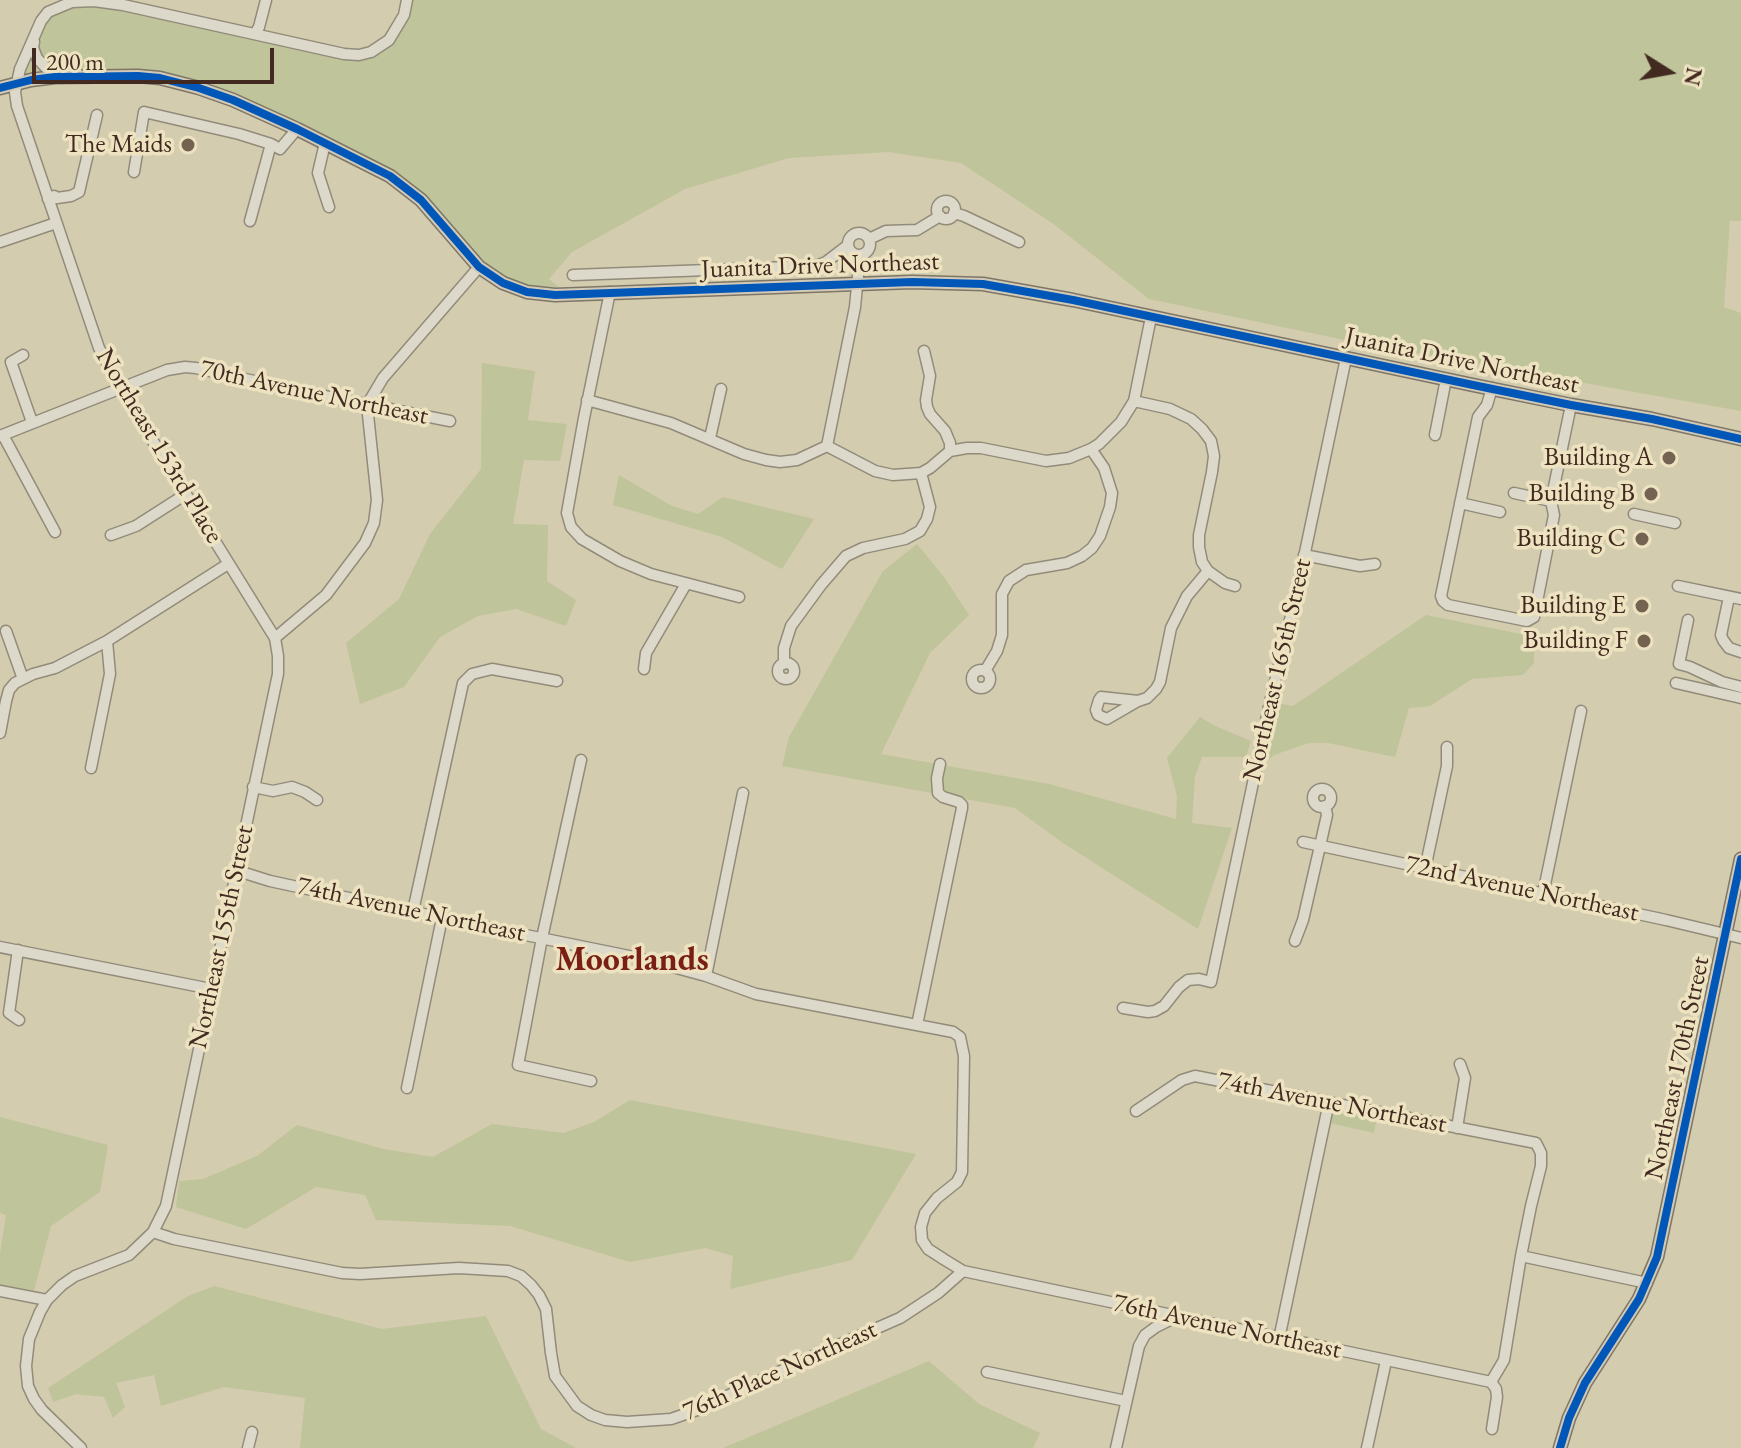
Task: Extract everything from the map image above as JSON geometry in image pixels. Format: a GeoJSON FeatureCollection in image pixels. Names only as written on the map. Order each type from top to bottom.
{"type":"FeatureCollection","features":[{"type":"Feature","properties":{"kind":"main road","name":"Juanita Drive Northeast"},"geometry":{"type":"LineString","coordinates":[[0,88],[55,77],[138,76],[160,78],[233,100],[390,176],[421,200],[479,267],[503,283],[527,292],[555,295],[858,284],[983,284],[1060,297],[1741,439]]}},
{"type":"Feature","properties":{"kind":"main road","name":"Northeast 170th Street"},"geometry":{"type":"LineString","coordinates":[[1560,1448],[1585,1383],[1630,1314],[1657,1257],[1741,859]]}},
{"type":"Feature","properties":{"kind":"street"},"geometry":{"type":"LineString","coordinates":[[255,34],[266,0]]}},
{"type":"Feature","properties":{"kind":"street"},"geometry":{"type":"LineString","coordinates":[[17,83],[41,21],[48,12],[72,1],[123,5],[359,55],[371,52],[389,40],[404,15],[407,0]]}},
{"type":"Feature","properties":{"kind":"street"},"geometry":{"type":"LineString","coordinates":[[34,36],[33,48],[46,68],[67,65],[79,75]]}},
{"type":"Feature","properties":{"kind":"street","name":"Northeast 153rd Place"},"geometry":{"type":"LineString","coordinates":[[17,83],[17,106],[95,337],[120,388],[275,638]]}},
{"type":"Feature","properties":{"kind":"street"},"geometry":{"type":"LineString","coordinates":[[134,172],[144,112],[239,134],[280,149],[297,129]]}},
{"type":"Feature","properties":{"kind":"street"},"geometry":{"type":"LineString","coordinates":[[48,199],[79,192],[97,115]]}},
{"type":"Feature","properties":{"kind":"street"},"geometry":{"type":"LineString","coordinates":[[325,143],[318,173],[329,207]]}},
{"type":"Feature","properties":{"kind":"street"},"geometry":{"type":"LineString","coordinates":[[250,221],[271,144]]}},
{"type":"Feature","properties":{"kind":"street"},"geometry":{"type":"LineString","coordinates":[[869,239],[886,231],[923,229],[940,216],[938,207],[946,201],[954,207],[954,213],[1019,242]]}},
{"type":"Feature","properties":{"kind":"street"},"geometry":{"type":"LineString","coordinates":[[0,242],[56,223]]}},
{"type":"Feature","properties":{"kind":"street"},"geometry":{"type":"LineString","coordinates":[[573,275],[816,266],[847,246],[849,238],[855,233],[863,233],[869,239],[869,249],[860,255],[852,253],[847,246]]}},
{"type":"Feature","properties":{"kind":"street"},"geometry":{"type":"LineString","coordinates":[[827,446],[858,284],[860,255]]}},
{"type":"Feature","properties":{"kind":"street"},"geometry":{"type":"LineString","coordinates":[[275,638],[326,595],[365,543],[374,523],[377,500],[367,405],[383,378],[479,267]]}},
{"type":"Feature","properties":{"kind":"street"},"geometry":{"type":"LineString","coordinates":[[610,292],[567,513],[571,527],[582,539],[620,561],[651,574],[739,597]]}},
{"type":"Feature","properties":{"kind":"street"},"geometry":{"type":"LineString","coordinates":[[827,446],[875,471],[893,475],[921,473],[950,451],[967,448],[1046,461],[1069,458],[1099,444],[1121,422],[1134,401],[1151,317]]}},
{"type":"Feature","properties":{"kind":"street"},"geometry":{"type":"LineString","coordinates":[[924,351],[930,376],[927,407],[945,431],[950,451]]}},
{"type":"Feature","properties":{"kind":"street"},"geometry":{"type":"LineString","coordinates":[[23,355],[11,362],[32,422]]}},
{"type":"Feature","properties":{"kind":"street","name":"Northeast 165th Street"},"geometry":{"type":"LineString","coordinates":[[1123,1008],[1155,1011],[1164,1006],[1188,980],[1211,982],[1346,358]]}},
{"type":"Feature","properties":{"kind":"street","name":"70th Avenue Northeast"},"geometry":{"type":"LineString","coordinates":[[2,435],[167,370],[185,367],[450,421]]}},
{"type":"Feature","properties":{"kind":"street"},"geometry":{"type":"LineString","coordinates":[[1435,435],[1446,379]]}},
{"type":"Feature","properties":{"kind":"street"},"geometry":{"type":"LineString","coordinates":[[1492,388],[1487,405],[1478,417],[1441,596],[1448,605],[1527,621],[1534,617],[1554,515],[1551,501],[1571,405]]}},
{"type":"Feature","properties":{"kind":"street"},"geometry":{"type":"LineString","coordinates":[[710,438],[721,389]]}},
{"type":"Feature","properties":{"kind":"street"},"geometry":{"type":"LineString","coordinates":[[587,400],[671,423],[766,460],[797,460],[827,446]]}},
{"type":"Feature","properties":{"kind":"street"},"geometry":{"type":"LineString","coordinates":[[1134,401],[1180,412],[1202,429],[1211,441],[1214,456],[1199,547],[1202,562],[1208,571],[1235,586]]}},
{"type":"Feature","properties":{"kind":"street"},"geometry":{"type":"LineString","coordinates":[[2,435],[55,532]]}},
{"type":"Feature","properties":{"kind":"street"},"geometry":{"type":"LineString","coordinates":[[985,671],[1002,635],[1002,594],[1009,581],[1026,570],[1067,563],[1082,556],[1100,536],[1108,517],[1112,493],[1104,468],[1091,449]]}},
{"type":"Feature","properties":{"kind":"street"},"geometry":{"type":"LineString","coordinates":[[784,664],[784,648],[791,626],[846,556],[863,548],[905,539],[920,531],[930,507],[921,473]]}},
{"type":"Feature","properties":{"kind":"street"},"geometry":{"type":"LineString","coordinates":[[1514,493],[1551,501]]}},
{"type":"Feature","properties":{"kind":"street"},"geometry":{"type":"LineString","coordinates":[[111,535],[136,526],[186,494]]}},
{"type":"Feature","properties":{"kind":"street"},"geometry":{"type":"LineString","coordinates":[[1460,503],[1500,512]]}},
{"type":"Feature","properties":{"kind":"street"},"geometry":{"type":"LineString","coordinates":[[1634,514],[1675,523]]}},
{"type":"Feature","properties":{"kind":"street"},"geometry":{"type":"LineString","coordinates":[[1304,555],[1360,566],[1375,564]]}},
{"type":"Feature","properties":{"kind":"street"},"geometry":{"type":"LineString","coordinates":[[0,733],[9,690],[19,681],[55,668],[107,641],[228,564]]}},
{"type":"Feature","properties":{"kind":"street"},"geometry":{"type":"LineString","coordinates":[[1138,701],[1147,698],[1160,682],[1171,628],[1187,596],[1208,571]]}},
{"type":"Feature","properties":{"kind":"street"},"geometry":{"type":"LineString","coordinates":[[644,669],[646,653],[686,584]]}},
{"type":"Feature","properties":{"kind":"street"},"geometry":{"type":"LineString","coordinates":[[1678,586],[1741,599]]}},
{"type":"Feature","properties":{"kind":"street"},"geometry":{"type":"LineString","coordinates":[[1729,597],[1721,635],[1729,648],[1741,652]]}},
{"type":"Feature","properties":{"kind":"street"},"geometry":{"type":"LineString","coordinates":[[1688,620],[1679,664],[1741,687]]}},
{"type":"Feature","properties":{"kind":"street"},"geometry":{"type":"LineString","coordinates":[[6,631],[19,681]]}},
{"type":"Feature","properties":{"kind":"street","name":"Northeast 155th Street"},"geometry":{"type":"LineString","coordinates":[[153,1232],[166,1206],[278,674],[275,638]]}},
{"type":"Feature","properties":{"kind":"street"},"geometry":{"type":"LineString","coordinates":[[91,768],[110,674],[107,641]]}},
{"type":"Feature","properties":{"kind":"street"},"geometry":{"type":"LineString","coordinates":[[413,911],[463,683],[472,674],[492,669],[557,681]]}},
{"type":"Feature","properties":{"kind":"street"},"geometry":{"type":"LineString","coordinates":[[1676,683],[1741,698]]}},
{"type":"Feature","properties":{"kind":"street"},"geometry":{"type":"LineString","coordinates":[[1543,894],[1581,711]]}},
{"type":"Feature","properties":{"kind":"street"},"geometry":{"type":"LineString","coordinates":[[1425,869],[1447,766],[1447,747]]}},
{"type":"Feature","properties":{"kind":"street"},"geometry":{"type":"LineString","coordinates":[[581,760],[518,1065],[591,1081]]}},
{"type":"Feature","properties":{"kind":"street"},"geometry":{"type":"LineString","coordinates":[[917,1025],[962,808],[959,802],[938,793],[940,764]]}},
{"type":"Feature","properties":{"kind":"street"},"geometry":{"type":"LineString","coordinates":[[253,787],[273,791],[292,787],[317,800]]}},
{"type":"Feature","properties":{"kind":"street"},"geometry":{"type":"LineString","coordinates":[[706,976],[743,793]]}},
{"type":"Feature","properties":{"kind":"street"},"geometry":{"type":"LineString","coordinates":[[1295,941],[1303,920],[1327,815],[1325,806]]}},
{"type":"Feature","properties":{"kind":"street","name":"72nd Avenue Northeast"},"geometry":{"type":"LineString","coordinates":[[1303,842],[1741,938]]}},
{"type":"Feature","properties":{"kind":"street","name":"74th Avenue Northeast"},"geometry":{"type":"LineString","coordinates":[[235,870],[270,881],[639,958],[706,976],[756,994],[953,1032],[960,1037],[963,1045],[962,1172],[957,1182],[937,1198],[925,1213],[921,1227],[922,1240],[928,1249],[963,1271]]}},
{"type":"Feature","properties":{"kind":"street"},"geometry":{"type":"LineString","coordinates":[[407,1088],[442,918]]}},
{"type":"Feature","properties":{"kind":"street"},"geometry":{"type":"LineString","coordinates":[[0,947],[211,989]]}},
{"type":"Feature","properties":{"kind":"street"},"geometry":{"type":"LineString","coordinates":[[18,950],[9,1013],[19,1020]]}},
{"type":"Feature","properties":{"kind":"street"},"geometry":{"type":"LineString","coordinates":[[1457,1128],[1465,1078],[1460,1064]]}},
{"type":"Feature","properties":{"kind":"street","name":"74th Avenue Northeast"},"geometry":{"type":"LineString","coordinates":[[1136,1111],[1182,1080],[1195,1076],[1536,1143],[1541,1153],[1541,1166],[1521,1256]]}},
{"type":"Feature","properties":{"kind":"street"},"geometry":{"type":"LineString","coordinates":[[1279,1339],[1329,1102]]}},
{"type":"Feature","properties":{"kind":"street"},"geometry":{"type":"LineString","coordinates":[[81,1448],[42,1410],[28,1386],[26,1366],[29,1339],[47,1300],[62,1285],[75,1276],[129,1255],[153,1232]]}},
{"type":"Feature","properties":{"kind":"street","name":"76th Place Northeast"},"geometry":{"type":"LineString","coordinates":[[153,1232],[342,1273],[459,1268],[508,1271],[521,1276],[539,1295],[546,1309],[555,1376],[577,1406],[591,1415],[627,1422],[671,1419],[697,1410],[900,1318],[938,1293],[963,1271]]}},
{"type":"Feature","properties":{"kind":"street"},"geometry":{"type":"LineString","coordinates":[[1492,1429],[1497,1397],[1491,1382],[1504,1360],[1521,1256],[1647,1283]]}},
{"type":"Feature","properties":{"kind":"street","name":"76th Avenue Northeast"},"geometry":{"type":"LineString","coordinates":[[963,1271],[1491,1382]]}},
{"type":"Feature","properties":{"kind":"street"},"geometry":{"type":"LineString","coordinates":[[0,1291],[47,1300]]}},
{"type":"Feature","properties":{"kind":"street"},"geometry":{"type":"LineString","coordinates":[[1116,1448],[1139,1346],[1145,1335],[1178,1316]]}},
{"type":"Feature","properties":{"kind":"street"},"geometry":{"type":"LineString","coordinates":[[1367,1448],[1386,1361]]}},
{"type":"Feature","properties":{"kind":"street"},"geometry":{"type":"LineString","coordinates":[[987,1372],[1126,1401]]}},
{"type":"Feature","properties":{"kind":"street"},"geometry":{"type":"LineString","coordinates":[[248,1448],[252,1432]]}},
{"type":"Feature","properties":{"kind":"green space"},"geometry":{"type":"Polygon","coordinates":[[[407,0],[1741,0],[1741,221],[1730,221],[1724,307],[1741,313],[1741,411],[1349,341],[1149,299],[1055,225],[961,163],[888,152],[789,158],[685,189],[572,252],[549,279],[571,297],[507,289],[421,200],[389,179],[198,92],[117,75],[14,78],[48,12],[94,1],[343,54],[382,46],[407,0]]]}},
{"type":"Feature","properties":{"kind":"green space"},"geometry":{"type":"Polygon","coordinates":[[[482,363],[535,371],[528,420],[567,424],[560,461],[524,460],[513,524],[548,525],[547,581],[576,600],[566,626],[516,609],[478,616],[440,637],[404,687],[360,704],[346,643],[399,599],[430,534],[481,469],[482,363]]]}},
{"type":"Feature","properties":{"kind":"green space"},"geometry":{"type":"Polygon","coordinates":[[[619,475],[672,506],[698,514],[723,497],[814,519],[782,569],[722,537],[613,505],[619,475]]]}},
{"type":"Feature","properties":{"kind":"green space"},"geometry":{"type":"Polygon","coordinates":[[[917,544],[969,615],[930,653],[881,754],[1049,784],[1176,819],[1177,796],[1167,758],[1200,717],[1251,741],[1246,757],[1202,757],[1195,777],[1192,823],[1232,828],[1198,929],[1063,843],[1015,808],[782,766],[789,737],[883,571],[917,544]]]}},
{"type":"Feature","properties":{"kind":"green space"},"geometry":{"type":"Polygon","coordinates":[[[1426,615],[1531,636],[1534,663],[1523,675],[1472,679],[1430,706],[1409,708],[1395,757],[1328,743],[1309,743],[1274,755],[1258,767],[1272,702],[1293,706],[1426,615]]]}},
{"type":"Feature","properties":{"kind":"green space"},"geometry":{"type":"Polygon","coordinates":[[[630,1100],[916,1154],[852,1260],[730,1289],[733,1256],[705,1248],[630,1262],[510,1226],[376,1220],[365,1195],[316,1187],[246,1229],[176,1207],[179,1181],[203,1179],[257,1156],[297,1125],[384,1149],[433,1157],[492,1124],[564,1133],[594,1122],[630,1100]]]}},
{"type":"Feature","properties":{"kind":"green space"},"geometry":{"type":"Polygon","coordinates":[[[1339,1109],[1377,1117],[1374,1133],[1330,1123],[1333,1112],[1339,1109]]]}},
{"type":"Feature","properties":{"kind":"green space"},"geometry":{"type":"Polygon","coordinates":[[[0,1117],[108,1145],[100,1192],[51,1226],[34,1291],[0,1286],[0,1254],[6,1215],[0,1213],[0,1117]]]}},
{"type":"Feature","properties":{"kind":"green space"},"geometry":{"type":"Polygon","coordinates":[[[214,1286],[382,1329],[486,1316],[541,1429],[576,1448],[300,1448],[305,1398],[224,1387],[161,1406],[154,1375],[116,1383],[125,1407],[113,1418],[104,1397],[76,1394],[53,1402],[48,1388],[188,1296],[214,1286]]]}},
{"type":"Feature","properties":{"kind":"green space"},"geometry":{"type":"Polygon","coordinates":[[[929,1361],[979,1404],[1040,1433],[1033,1448],[723,1448],[929,1361]]]}},
{"type":"Feature","properties":{"kind":"cycle path"},"geometry":{"type":"LineString","coordinates":[[0,88],[55,77],[138,76],[160,78],[233,100],[390,176],[421,200],[479,267],[503,283],[527,292],[555,295],[912,282],[983,284],[1741,439]]}},
{"type":"Feature","properties":{"kind":"cycle path"},"geometry":{"type":"LineString","coordinates":[[1560,1448],[1585,1383],[1639,1299],[1657,1257],[1741,859]]}},
{"type":"Feature","properties":{"kind":"place","name":"The Maids"},"geometry":{"type":"Point","coordinates":[188,145]}},
{"type":"Feature","properties":{"kind":"place","name":"Building A"},"geometry":{"type":"Point","coordinates":[1669,458]}},
{"type":"Feature","properties":{"kind":"place","name":"Building B"},"geometry":{"type":"Point","coordinates":[1651,494]}},
{"type":"Feature","properties":{"kind":"place","name":"Building C"},"geometry":{"type":"Point","coordinates":[1642,539]}},
{"type":"Feature","properties":{"kind":"place","name":"Building E"},"geometry":{"type":"Point","coordinates":[1642,606]}},
{"type":"Feature","properties":{"kind":"place","name":"Building F"},"geometry":{"type":"Point","coordinates":[1644,641]}},
{"type":"Feature","properties":{"kind":"district","name":"Moorlands"},"geometry":{"type":"Point","coordinates":[632,961]}}]}
